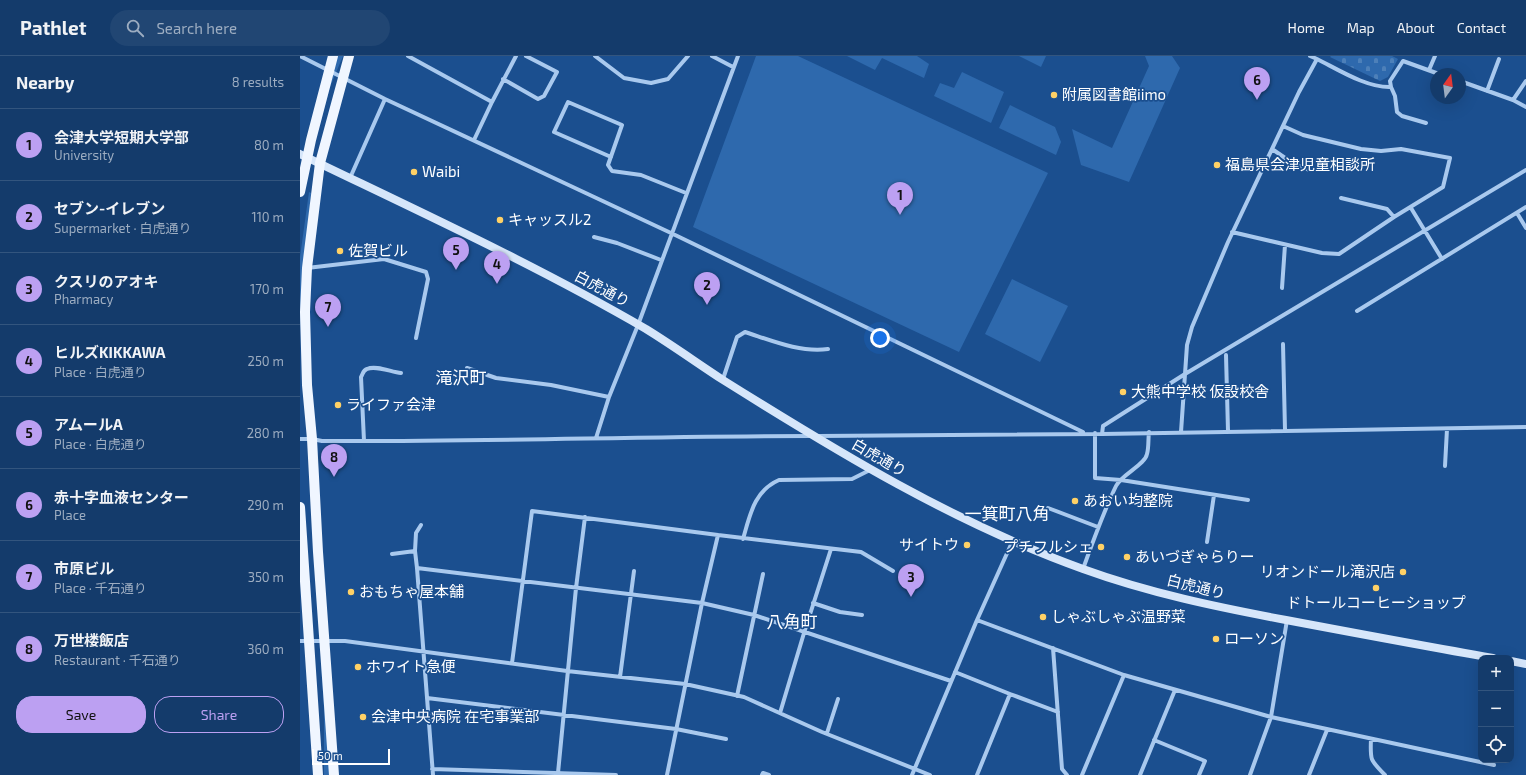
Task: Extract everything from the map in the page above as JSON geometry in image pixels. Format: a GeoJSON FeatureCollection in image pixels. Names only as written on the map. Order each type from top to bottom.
{"type":"FeatureCollection","features":[{"type":"Feature","properties":{"kind":"main road"},"geometry":{"type":"LineString","coordinates":[[300,192],[303,156],[333,56]]}},
{"type":"Feature","properties":{"kind":"main road"},"geometry":{"type":"LineString","coordinates":[[334,775],[307,384],[305,312],[307,268],[320,163],[349,56]]}},
{"type":"Feature","properties":{"kind":"main road"},"geometry":{"type":"LineString","coordinates":[[300,507],[305,642],[313,706],[318,775]]}},
{"type":"Feature","properties":{"kind":"street"},"geometry":{"type":"LineString","coordinates":[[300,56],[385,99],[671,233],[1086,433]]}},
{"type":"Feature","properties":{"kind":"street"},"geometry":{"type":"LineString","coordinates":[[408,56],[492,102]]}},
{"type":"Feature","properties":{"kind":"street"},"geometry":{"type":"LineString","coordinates":[[474,140],[503,79],[516,56]]}},
{"type":"Feature","properties":{"kind":"street"},"geometry":{"type":"LineString","coordinates":[[503,79],[538,99],[544,96],[557,72],[526,56]]}},
{"type":"Feature","properties":{"kind":"street"},"geometry":{"type":"LineString","coordinates":[[595,56],[624,78],[651,83],[668,79],[688,56]]}},
{"type":"Feature","properties":{"kind":"street"},"geometry":{"type":"LineString","coordinates":[[712,56],[733,68]]}},
{"type":"Feature","properties":{"kind":"street"},"geometry":{"type":"LineString","coordinates":[[596,438],[609,397],[638,325],[738,56]]}},
{"type":"Feature","properties":{"kind":"street"},"geometry":{"type":"LineString","coordinates":[[1310,56],[1367,84],[1384,88],[1391,87]]}},
{"type":"Feature","properties":{"kind":"street"},"geometry":{"type":"LineString","coordinates":[[1426,123],[1402,116],[1398,112],[1390,81],[1403,61],[1429,70],[1435,56]]}},
{"type":"Feature","properties":{"kind":"street"},"geometry":{"type":"LineString","coordinates":[[1181,432],[1187,345],[1192,327],[1232,232],[1317,59]]}},
{"type":"Feature","properties":{"kind":"street"},"geometry":{"type":"LineString","coordinates":[[1487,91],[1499,60]]}},
{"type":"Feature","properties":{"kind":"street"},"geometry":{"type":"LineString","coordinates":[[1513,100],[1526,81]]}},
{"type":"Feature","properties":{"kind":"street"},"geometry":{"type":"LineString","coordinates":[[1466,83],[1513,100],[1526,107]]}},
{"type":"Feature","properties":{"kind":"street"},"geometry":{"type":"LineString","coordinates":[[350,178],[385,99]]}},
{"type":"Feature","properties":{"kind":"street"},"geometry":{"type":"LineString","coordinates":[[611,157],[554,132],[568,102],[622,126],[611,157],[608,165],[612,171],[641,175],[686,193]]}},
{"type":"Feature","properties":{"kind":"street"},"geometry":{"type":"LineString","coordinates":[[1232,232],[1322,253],[1339,254],[1394,217],[1444,187],[1450,158],[1401,149],[1381,151],[1361,149],[1303,135],[1283,126]]}},
{"type":"Feature","properties":{"kind":"street"},"geometry":{"type":"LineString","coordinates":[[1272,149],[1291,162],[1309,170]]}},
{"type":"Feature","properties":{"kind":"street","name":"白虎通り"},"geometry":{"type":"LineString","coordinates":[[303,156],[504,253],[638,325],[870,470],[968,521],[1082,569],[1183,599],[1212,606],[1478,655]]}},
{"type":"Feature","properties":{"kind":"street"},"geometry":{"type":"LineString","coordinates":[[1102,434],[1103,426],[1185,374],[1425,232],[1526,170]]}},
{"type":"Feature","properties":{"kind":"street"},"geometry":{"type":"LineString","coordinates":[[1341,198],[1387,209],[1394,217]]}},
{"type":"Feature","properties":{"kind":"street"},"geometry":{"type":"LineString","coordinates":[[1411,208],[1442,259]]}},
{"type":"Feature","properties":{"kind":"street"},"geometry":{"type":"LineString","coordinates":[[1356,311],[1526,208]]}},
{"type":"Feature","properties":{"kind":"street"},"geometry":{"type":"LineString","coordinates":[[1517,213],[1526,228]]}},
{"type":"Feature","properties":{"kind":"street"},"geometry":{"type":"LineString","coordinates":[[594,237],[617,243],[661,260]]}},
{"type":"Feature","properties":{"kind":"street"},"geometry":{"type":"LineString","coordinates":[[1282,288],[1285,245]]}},
{"type":"Feature","properties":{"kind":"street"},"geometry":{"type":"LineString","coordinates":[[307,268],[384,259],[426,272],[428,279],[416,338]]}},
{"type":"Feature","properties":{"kind":"street"},"geometry":{"type":"LineString","coordinates":[[723,379],[737,337],[745,332],[788,345],[818,350],[828,349]]}},
{"type":"Feature","properties":{"kind":"street"},"geometry":{"type":"LineString","coordinates":[[1283,344],[1284,430]]}},
{"type":"Feature","properties":{"kind":"street"},"geometry":{"type":"LineString","coordinates":[[1226,356],[1228,432]]}},
{"type":"Feature","properties":{"kind":"street"},"geometry":{"type":"LineString","coordinates":[[364,441],[361,377],[364,371],[367,368],[376,368],[401,373]]}},
{"type":"Feature","properties":{"kind":"street"},"geometry":{"type":"LineString","coordinates":[[467,368],[496,378],[551,385],[609,397]]}},
{"type":"Feature","properties":{"kind":"street"},"geometry":{"type":"LineString","coordinates":[[300,439],[322,441],[364,441],[815,436],[843,437],[1526,427]]}},
{"type":"Feature","properties":{"kind":"street"},"geometry":{"type":"LineString","coordinates":[[1445,466],[1447,429]]}},
{"type":"Feature","properties":{"kind":"street"},"geometry":{"type":"LineString","coordinates":[[1082,569],[1098,527],[1117,485],[1128,472],[1143,460],[1147,454],[1149,432]]}},
{"type":"Feature","properties":{"kind":"street"},"geometry":{"type":"LineString","coordinates":[[1095,434],[1095,478],[1121,480],[1248,500]]}},
{"type":"Feature","properties":{"kind":"street"},"geometry":{"type":"LineString","coordinates":[[743,539],[753,508],[762,491],[770,484],[779,480],[852,479],[870,470]]}},
{"type":"Feature","properties":{"kind":"street"},"geometry":{"type":"LineString","coordinates":[[1207,542],[1214,495]]}},
{"type":"Feature","properties":{"kind":"street"},"geometry":{"type":"LineString","coordinates":[[1048,508],[1098,527]]}},
{"type":"Feature","properties":{"kind":"street"},"geometry":{"type":"LineString","coordinates":[[512,663],[532,511],[743,539],[861,552],[893,571]]}},
{"type":"Feature","properties":{"kind":"street"},"geometry":{"type":"LineString","coordinates":[[558,773],[567,670],[585,517]]}},
{"type":"Feature","properties":{"kind":"street"},"geometry":{"type":"LineString","coordinates":[[421,525],[416,533],[415,552],[424,652],[432,775]]}},
{"type":"Feature","properties":{"kind":"street"},"geometry":{"type":"LineString","coordinates":[[667,775],[702,603],[718,535]]}},
{"type":"Feature","properties":{"kind":"street"},"geometry":{"type":"LineString","coordinates":[[912,775],[977,620],[1013,540]]}},
{"type":"Feature","properties":{"kind":"street"},"geometry":{"type":"LineString","coordinates":[[780,713],[831,549]]}},
{"type":"Feature","properties":{"kind":"street"},"geometry":{"type":"LineString","coordinates":[[392,554],[415,552]]}},
{"type":"Feature","properties":{"kind":"street"},"geometry":{"type":"LineString","coordinates":[[417,568],[702,603],[754,615],[951,682]]}},
{"type":"Feature","properties":{"kind":"street"},"geometry":{"type":"LineString","coordinates":[[620,677],[634,571]]}},
{"type":"Feature","properties":{"kind":"street"},"geometry":{"type":"LineString","coordinates":[[737,696],[763,574]]}},
{"type":"Feature","properties":{"kind":"street"},"geometry":{"type":"LineString","coordinates":[[813,603],[840,612],[862,615]]}},
{"type":"Feature","properties":{"kind":"street"},"geometry":{"type":"LineString","coordinates":[[977,620],[1124,675],[1271,717],[1494,765]]}},
{"type":"Feature","properties":{"kind":"street"},"geometry":{"type":"LineString","coordinates":[[1250,775],[1271,717],[1287,620]]}},
{"type":"Feature","properties":{"kind":"street"},"geometry":{"type":"LineString","coordinates":[[305,642],[345,641],[620,677],[685,684],[744,697],[930,775]]}},
{"type":"Feature","properties":{"kind":"street"},"geometry":{"type":"LineString","coordinates":[[1053,648],[1062,769],[1067,775]]}},
{"type":"Feature","properties":{"kind":"street"},"geometry":{"type":"LineString","coordinates":[[1514,662],[1526,664]]}},
{"type":"Feature","properties":{"kind":"street"},"geometry":{"type":"LineString","coordinates":[[955,672],[1058,712]]}},
{"type":"Feature","properties":{"kind":"street"},"geometry":{"type":"LineString","coordinates":[[1082,775],[1124,675]]}},
{"type":"Feature","properties":{"kind":"street"},"geometry":{"type":"LineString","coordinates":[[1140,775],[1175,690]]}},
{"type":"Feature","properties":{"kind":"street"},"geometry":{"type":"LineString","coordinates":[[978,775],[1010,694]]}},
{"type":"Feature","properties":{"kind":"street"},"geometry":{"type":"LineString","coordinates":[[427,698],[676,729],[726,739]]}},
{"type":"Feature","properties":{"kind":"street"},"geometry":{"type":"LineString","coordinates":[[827,733],[838,699]]}},
{"type":"Feature","properties":{"kind":"street"},"geometry":{"type":"LineString","coordinates":[[1309,775],[1327,730]]}},
{"type":"Feature","properties":{"kind":"street"},"geometry":{"type":"LineString","coordinates":[[1371,739],[1370,753],[1372,762],[1385,775]]}},
{"type":"Feature","properties":{"kind":"street"},"geometry":{"type":"LineString","coordinates":[[1154,740],[1205,760],[1199,775]]}},
{"type":"Feature","properties":{"kind":"street"},"geometry":{"type":"LineString","coordinates":[[432,769],[616,775]]}},
{"type":"Feature","properties":{"kind":"street"},"geometry":{"type":"LineString","coordinates":[[762,775],[763,773],[769,775]]}},
{"type":"Feature","properties":{"kind":"green space"},"geometry":{"type":"Polygon","coordinates":[[[337,56],[343,56],[330,87],[317,135],[337,56]]]}},
{"type":"Feature","properties":{"kind":"green space"},"geometry":{"type":"Polygon","coordinates":[[[756,56],[798,56],[1048,173],[959,352],[693,227],[756,56]]]}},
{"type":"Feature","properties":{"kind":"green space"},"geometry":{"type":"Polygon","coordinates":[[[847,56],[917,56],[929,64],[924,78],[882,58],[875,70],[847,56]]]}},
{"type":"Feature","properties":{"kind":"green space"},"geometry":{"type":"Polygon","coordinates":[[[1019,56],[1046,56],[1041,67],[1019,56]]]}},
{"type":"Feature","properties":{"kind":"green space"},"geometry":{"type":"Polygon","coordinates":[[[1145,56],[1172,56],[1180,68],[1129,182],[1081,165],[1072,129],[1112,148],[1149,66],[1145,56]]]}},
{"type":"Feature","properties":{"kind":"green space"},"geometry":{"type":"Polygon","coordinates":[[[1392,56],[1398,59],[1388,77],[1380,81],[1330,57],[1392,56]]]}},
{"type":"Feature","properties":{"kind":"green space"},"geometry":{"type":"Polygon","coordinates":[[[962,72],[1004,92],[991,123],[934,96],[940,83],[954,88],[962,72]]]}},
{"type":"Feature","properties":{"kind":"green space"},"geometry":{"type":"Polygon","coordinates":[[[1010,105],[1055,127],[1061,142],[1056,155],[999,128],[1010,105]]]}},
{"type":"Feature","properties":{"kind":"green space"},"geometry":{"type":"Polygon","coordinates":[[[309,192],[311,193],[300,331],[300,257],[309,192]]]}},
{"type":"Feature","properties":{"kind":"green space"},"geometry":{"type":"Polygon","coordinates":[[[1012,279],[1068,306],[1040,362],[985,334],[1012,279]]]}},
{"type":"Feature","properties":{"kind":"green space"},"geometry":{"type":"Polygon","coordinates":[[[321,663],[330,775],[324,775],[324,708],[321,663]]]}},
{"type":"Feature","properties":{"kind":"place","name":"附属図書館iimo"},"geometry":{"type":"Point","coordinates":[1054,95]}},
{"type":"Feature","properties":{"kind":"place","name":"赤十字血液センター"},"geometry":{"type":"Point","coordinates":[1257,100]}},
{"type":"Feature","properties":{"kind":"place","name":"福島県会津児童相談所"},"geometry":{"type":"Point","coordinates":[1217,165]}},
{"type":"Feature","properties":{"kind":"place","name":"Waibi"},"geometry":{"type":"Point","coordinates":[414,172]}},
{"type":"Feature","properties":{"kind":"place","name":"会津大学短期大学部"},"geometry":{"type":"Point","coordinates":[900,215]}},
{"type":"Feature","properties":{"kind":"place","name":"キャッスル2"},"geometry":{"type":"Point","coordinates":[500,220]}},
{"type":"Feature","properties":{"kind":"place","name":"佐賀ビル"},"geometry":{"type":"Point","coordinates":[340,251]}},
{"type":"Feature","properties":{"kind":"place","name":"アムールA"},"geometry":{"type":"Point","coordinates":[456,270]}},
{"type":"Feature","properties":{"kind":"place","name":"ヒルズKIKKAWA"},"geometry":{"type":"Point","coordinates":[497,284]}},
{"type":"Feature","properties":{"kind":"place","name":"セブン-イレブン"},"geometry":{"type":"Point","coordinates":[707,305]}},
{"type":"Feature","properties":{"kind":"place","name":"市原ビル"},"geometry":{"type":"Point","coordinates":[328,327]}},
{"type":"Feature","properties":{"kind":"place","name":"大熊中学校 仮設校舎"},"geometry":{"type":"Point","coordinates":[1123,392]}},
{"type":"Feature","properties":{"kind":"place","name":"ライファ会津"},"geometry":{"type":"Point","coordinates":[338,405]}},
{"type":"Feature","properties":{"kind":"place","name":"万世楼飯店"},"geometry":{"type":"Point","coordinates":[334,477]}},
{"type":"Feature","properties":{"kind":"place","name":"あおい均整院"},"geometry":{"type":"Point","coordinates":[1075,501]}},
{"type":"Feature","properties":{"kind":"place","name":"サイトウ"},"geometry":{"type":"Point","coordinates":[967,545]}},
{"type":"Feature","properties":{"kind":"place","name":"プチフルシェ"},"geometry":{"type":"Point","coordinates":[1101,547]}},
{"type":"Feature","properties":{"kind":"place","name":"あいづぎゃらりー"},"geometry":{"type":"Point","coordinates":[1127,557]}},
{"type":"Feature","properties":{"kind":"place","name":"リオンドール滝沢店"},"geometry":{"type":"Point","coordinates":[1403,572]}},
{"type":"Feature","properties":{"kind":"place","name":"ドトールコーヒーショップ"},"geometry":{"type":"Point","coordinates":[1376,588]}},
{"type":"Feature","properties":{"kind":"place","name":"おもちゃ屋本舗"},"geometry":{"type":"Point","coordinates":[351,592]}},
{"type":"Feature","properties":{"kind":"place","name":"クスリのアオキ"},"geometry":{"type":"Point","coordinates":[911,597]}},
{"type":"Feature","properties":{"kind":"place","name":"しゃぶしゃぶ温野菜"},"geometry":{"type":"Point","coordinates":[1043,617]}},
{"type":"Feature","properties":{"kind":"place","name":"ローソン"},"geometry":{"type":"Point","coordinates":[1216,639]}},
{"type":"Feature","properties":{"kind":"place","name":"ホワイト急便"},"geometry":{"type":"Point","coordinates":[358,667]}},
{"type":"Feature","properties":{"kind":"place","name":"会津中央病院 在宅事業部"},"geometry":{"type":"Point","coordinates":[363,717]}},
{"type":"Feature","properties":{"kind":"district","name":"滝沢町"},"geometry":{"type":"Point","coordinates":[461,378]}},
{"type":"Feature","properties":{"kind":"district","name":"一箕町八角"},"geometry":{"type":"Point","coordinates":[1007,514]}},
{"type":"Feature","properties":{"kind":"district","name":"八角町"},"geometry":{"type":"Point","coordinates":[792,622]}}]}
